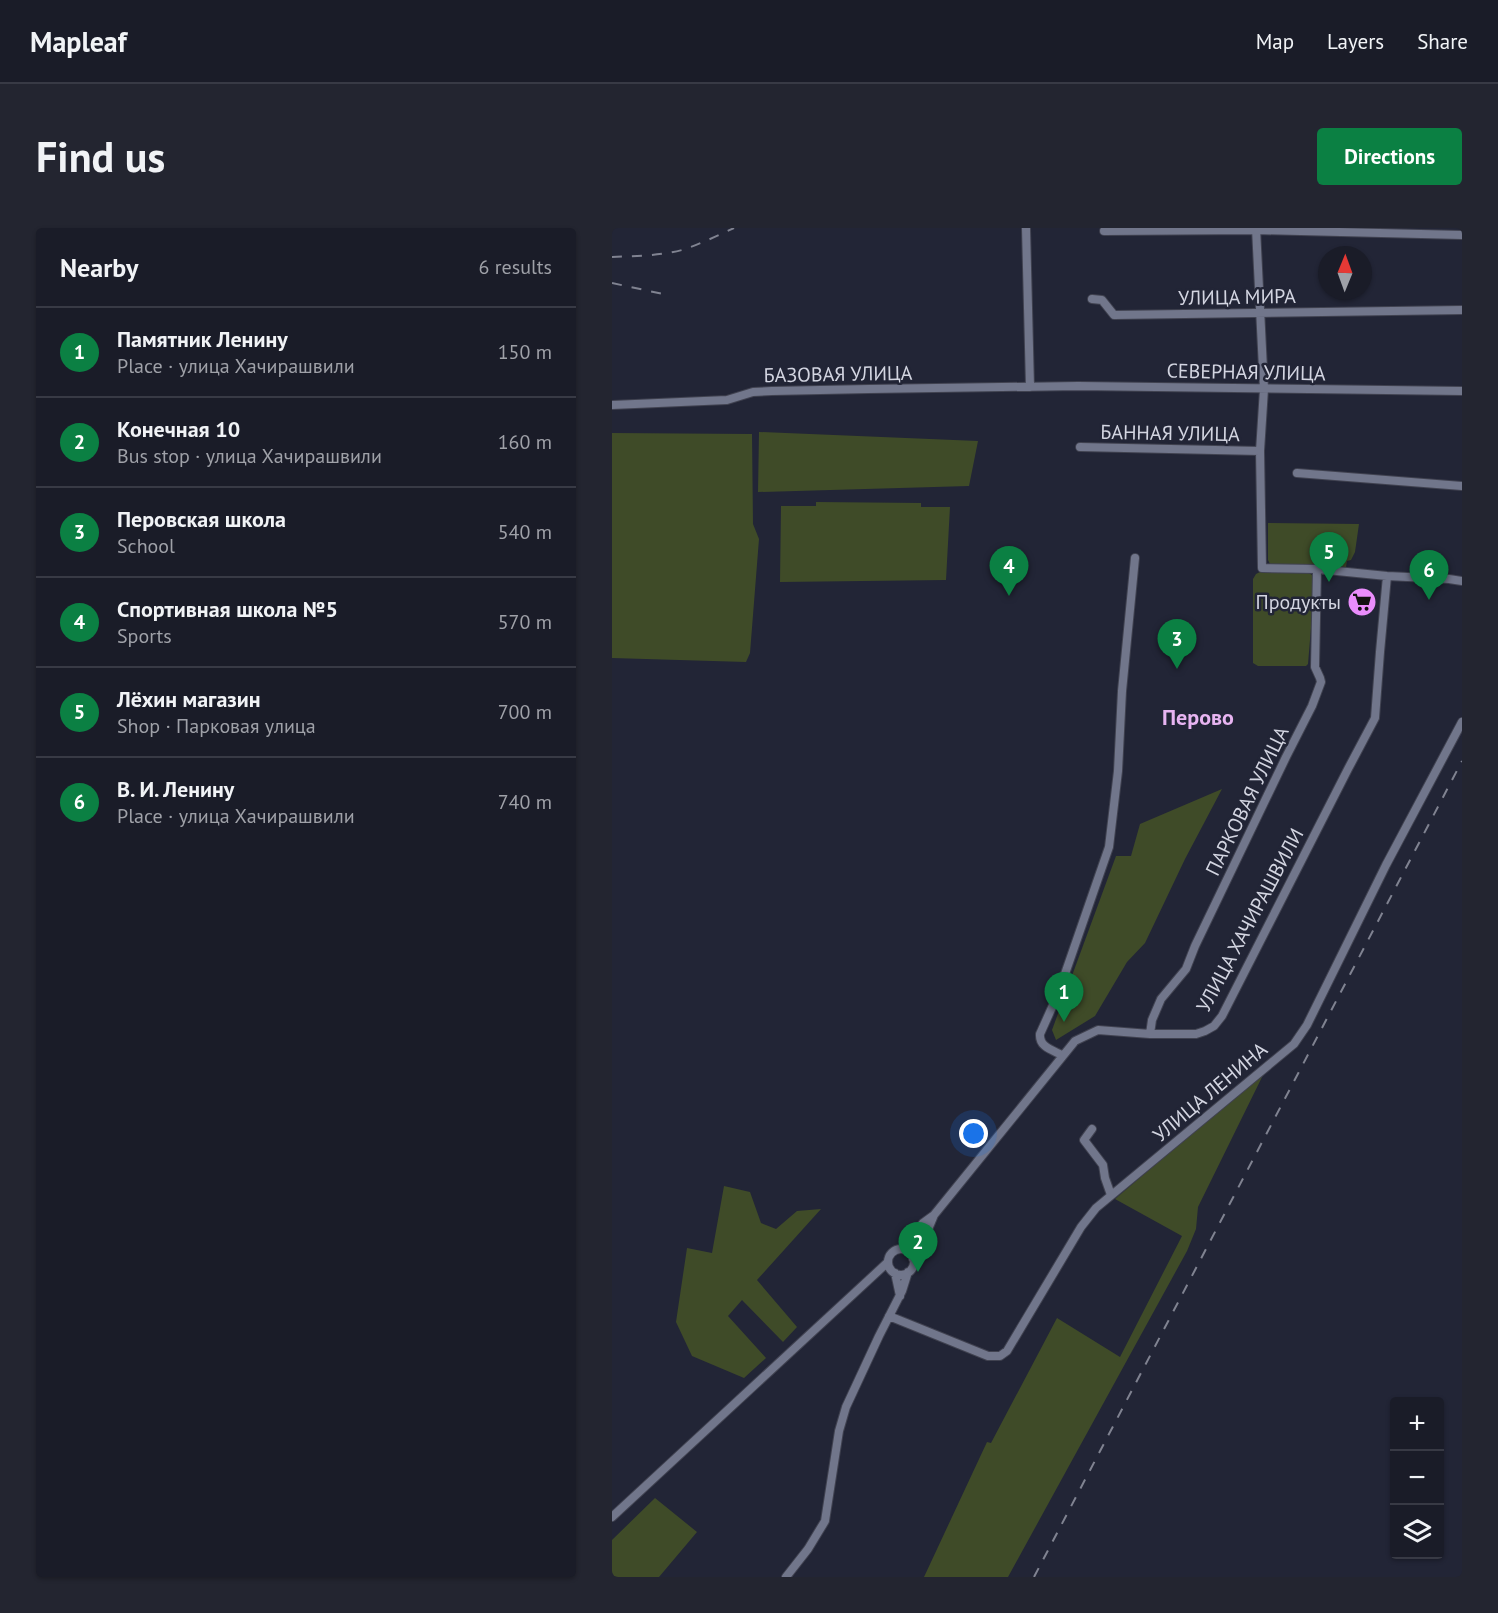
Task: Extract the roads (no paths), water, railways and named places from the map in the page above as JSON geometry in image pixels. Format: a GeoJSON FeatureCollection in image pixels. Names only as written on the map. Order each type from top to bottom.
{"type":"FeatureCollection","features":[{"type":"Feature","properties":{"kind":"street"},"geometry":{"type":"LineString","coordinates":[[1026,228],[1030,387]]}},
{"type":"Feature","properties":{"kind":"street"},"geometry":{"type":"LineString","coordinates":[[1104,231],[1256,229],[1462,235]]}},
{"type":"Feature","properties":{"kind":"street"},"geometry":{"type":"LineString","coordinates":[[1256,229],[1264,388],[1260,451],[1262,568],[1317,569],[1462,581]]}},
{"type":"Feature","properties":{"kind":"street","name":"УЛИЦА МИРА"},"geometry":{"type":"LineString","coordinates":[[1092,299],[1102,300],[1114,315],[1462,310]]}},
{"type":"Feature","properties":{"kind":"street","name":"СЕВЕРНАЯ УЛИЦА"},"geometry":{"type":"LineString","coordinates":[[1030,387],[1462,391]]}},
{"type":"Feature","properties":{"kind":"street","name":"БАЗОВАЯ УЛИЦА"},"geometry":{"type":"LineString","coordinates":[[612,405],[727,400],[753,392],[772,391],[1030,387]]}},
{"type":"Feature","properties":{"kind":"street","name":"БАННАЯ УЛИЦА"},"geometry":{"type":"LineString","coordinates":[[1080,447],[1260,451]]}},
{"type":"Feature","properties":{"kind":"street"},"geometry":{"type":"LineString","coordinates":[[1297,473],[1462,486]]}},
{"type":"Feature","properties":{"kind":"street"},"geometry":{"type":"LineString","coordinates":[[1062,1055],[1043,1045],[1040,1041],[1040,1034],[1058,994],[1109,847],[1118,771],[1122,691],[1135,558]]}},
{"type":"Feature","properties":{"kind":"street","name":"ПАРКОВАЯ УЛИЦА"},"geometry":{"type":"LineString","coordinates":[[1150,1034],[1152,1020],[1161,999],[1186,969],[1204,926],[1312,706],[1321,681],[1315,667],[1317,569]]}},
{"type":"Feature","properties":{"kind":"street","name":"УЛИЦА ХАЧИРАШВИЛИ"},"geometry":{"type":"LineString","coordinates":[[903,1249],[923,1223],[934,1215],[1075,1041],[1098,1030],[1150,1034],[1196,1034],[1214,1026],[1222,1016],[1375,718],[1387,576]]}},
{"type":"Feature","properties":{"kind":"street","name":"УЛИЦА ЛЕНИНА"},"geometry":{"type":"LineString","coordinates":[[889,1316],[988,1356],[995,1357],[1004,1354],[1010,1348],[1040,1293],[1081,1227],[1096,1208],[1294,1044],[1307,1025],[1386,864],[1462,722]]}},
{"type":"Feature","properties":{"kind":"street"},"geometry":{"type":"LineString","coordinates":[[1092,1129],[1084,1140],[1102,1165],[1111,1195]]}},
{"type":"Feature","properties":{"kind":"street"},"geometry":{"type":"LineString","coordinates":[[786,1577],[808,1549],[825,1521],[839,1431],[846,1407],[900,1296],[908,1272],[913,1267],[913,1259],[934,1215]]}},
{"type":"Feature","properties":{"kind":"street"},"geometry":{"type":"LineString","coordinates":[[900,1296],[891,1268],[892,1253],[903,1249],[913,1259]]}},
{"type":"Feature","properties":{"kind":"street"},"geometry":{"type":"LineString","coordinates":[[612,1517],[877,1274],[891,1268],[903,1274],[908,1272]]}},
{"type":"Feature","properties":{"kind":"railway"},"geometry":{"type":"LineString","coordinates":[[612,257],[656,255],[682,250],[734,228]]}},
{"type":"Feature","properties":{"kind":"railway"},"geometry":{"type":"LineString","coordinates":[[612,283],[663,294]]}},
{"type":"Feature","properties":{"kind":"railway"},"geometry":{"type":"LineString","coordinates":[[1034,1577],[1462,761]]}},
{"type":"Feature","properties":{"kind":"place","name":"Лёхин магазин"},"geometry":{"type":"Point","coordinates":[1329,582]}},
{"type":"Feature","properties":{"kind":"place","name":"Спортивная школа №5"},"geometry":{"type":"Point","coordinates":[1009,596]}},
{"type":"Feature","properties":{"kind":"place","name":"В. И. Ленину"},"geometry":{"type":"Point","coordinates":[1429,600]}},
{"type":"Feature","properties":{"kind":"place","name":"Продукты"},"geometry":{"type":"Point","coordinates":[1362,602]}},
{"type":"Feature","properties":{"kind":"place","name":"Перовская школа"},"geometry":{"type":"Point","coordinates":[1177,669]}},
{"type":"Feature","properties":{"kind":"place","name":"Памятник Ленину"},"geometry":{"type":"Point","coordinates":[1064,1022]}},
{"type":"Feature","properties":{"kind":"place","name":"Конечная 10"},"geometry":{"type":"Point","coordinates":[918,1272]}},
{"type":"Feature","properties":{"kind":"district","name":"Перово"},"geometry":{"type":"Point","coordinates":[1198,717]}}]}
